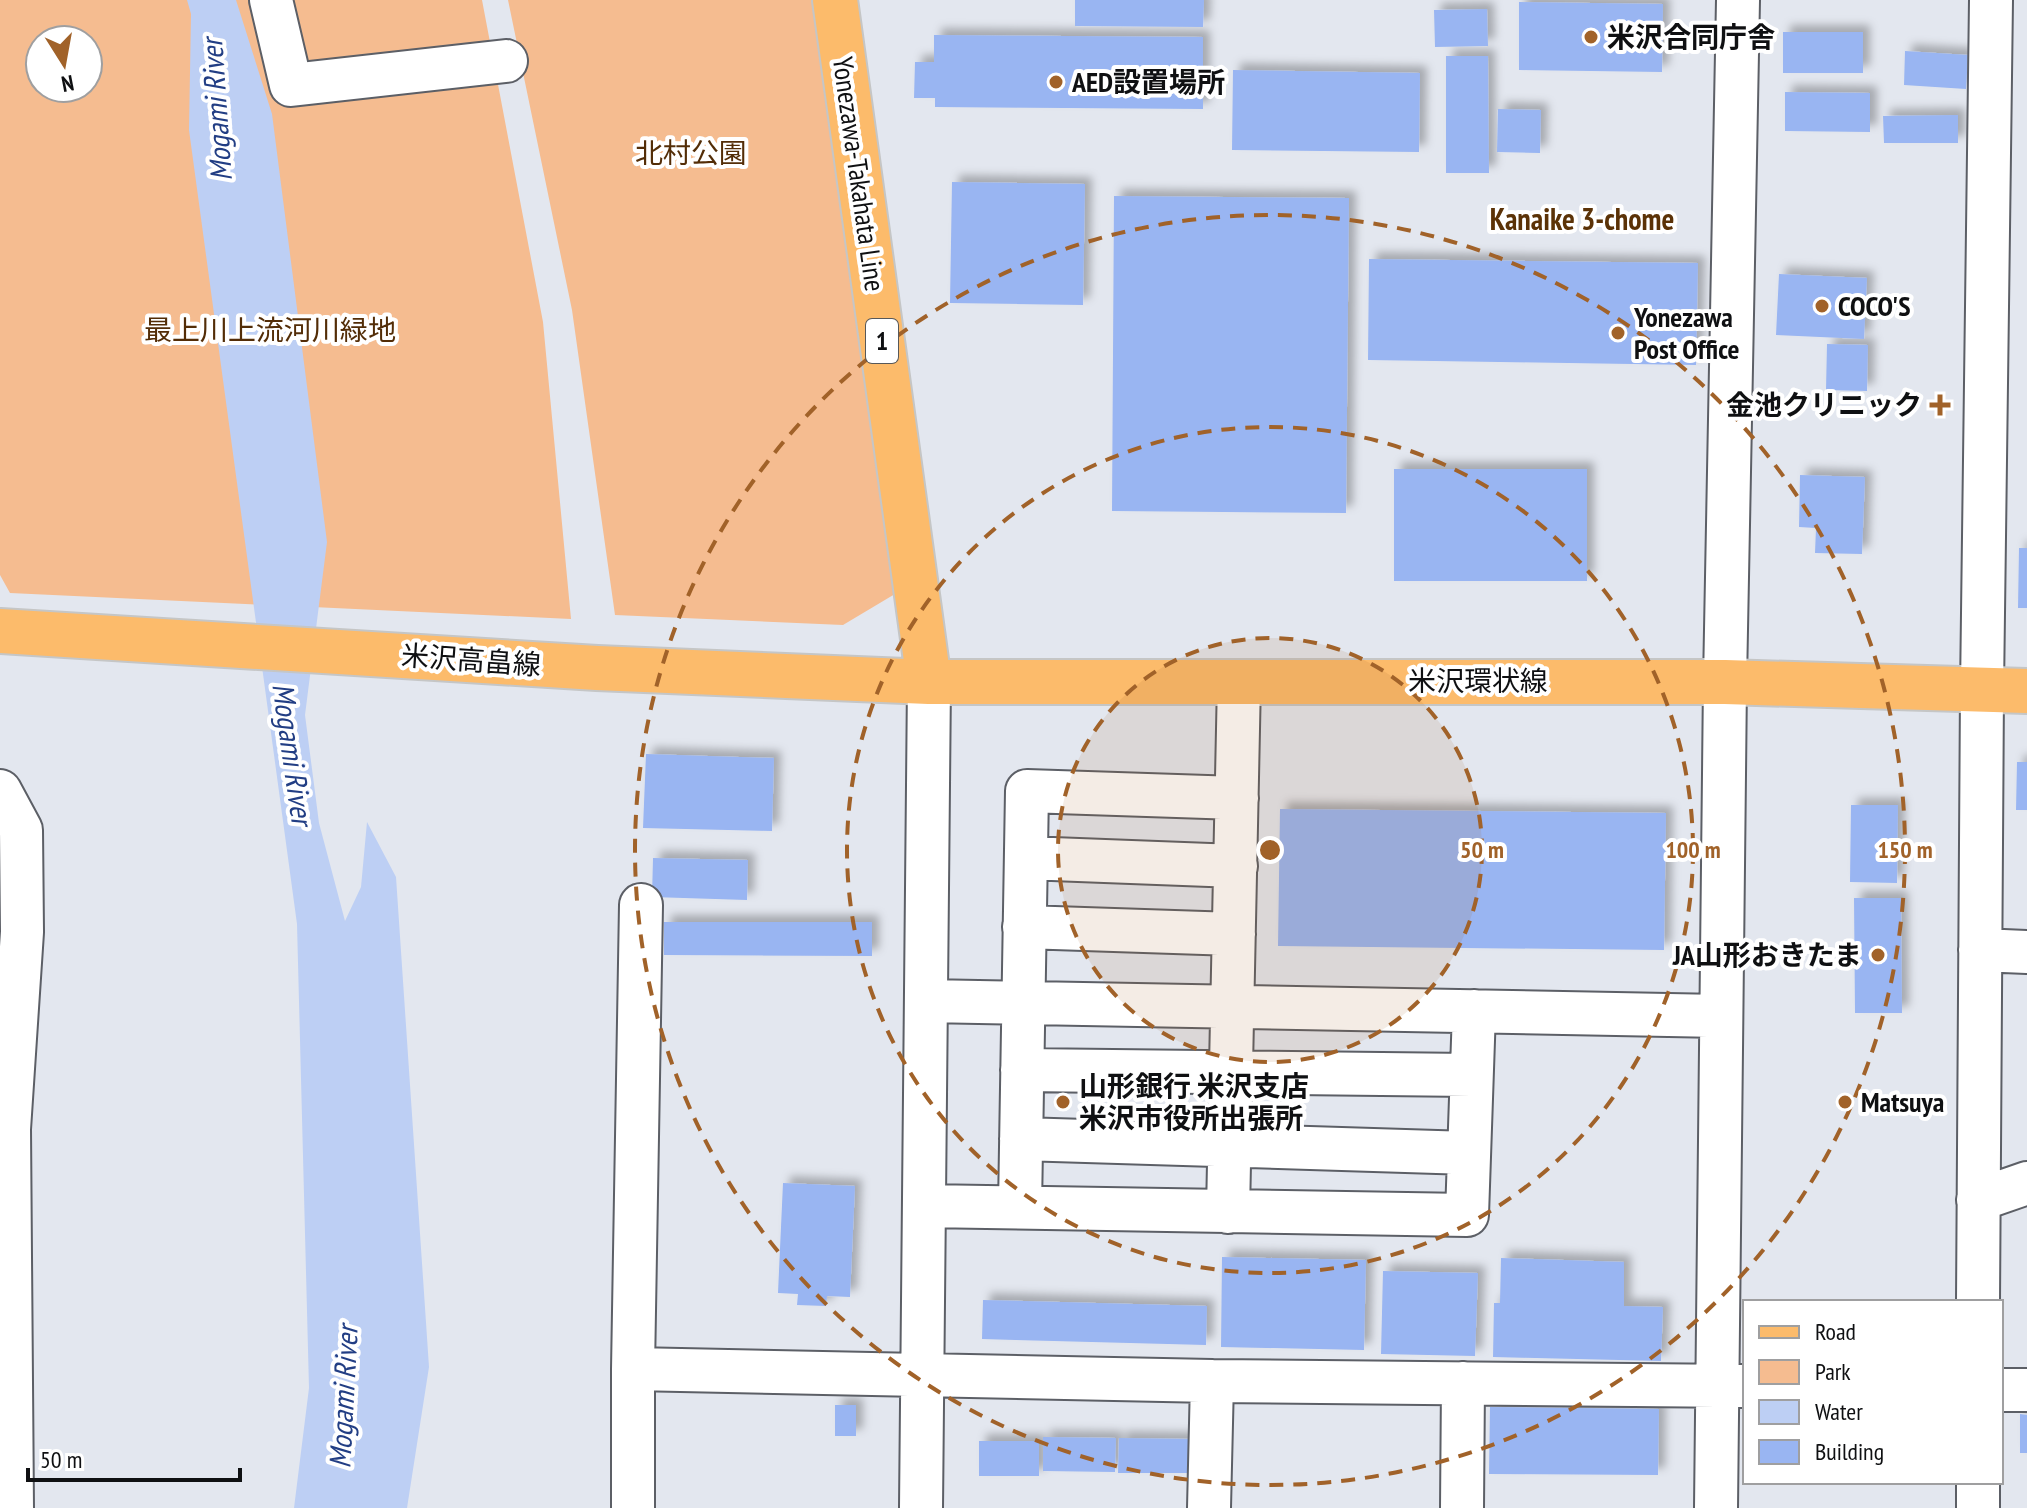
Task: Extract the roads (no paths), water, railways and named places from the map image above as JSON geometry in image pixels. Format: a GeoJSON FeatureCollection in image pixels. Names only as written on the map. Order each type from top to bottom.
{"type":"FeatureCollection","features":[{"type":"Feature","properties":{"kind":"main road","name":"Yonezawa-Takahata Line"},"geometry":{"type":"LineString","coordinates":[[835,0],[929,682]]}},
{"type":"Feature","properties":{"kind":"main road","name":"米沢高畠線"},"geometry":{"type":"LineString","coordinates":[[6,631],[559,665],[929,682]]}},
{"type":"Feature","properties":{"kind":"main road","name":"米沢環状線"},"geometry":{"type":"LineString","coordinates":[[929,682],[1725,682],[2027,691]]}},
{"type":"Feature","properties":{"kind":"street"},"geometry":{"type":"LineString","coordinates":[[271,0],[291,85],[506,61]]}},
{"type":"Feature","properties":{"kind":"street"},"geometry":{"type":"LineString","coordinates":[[1716,1508],[1731,1385],[1721,1016],[1738,0]]}},
{"type":"Feature","properties":{"kind":"street"},"geometry":{"type":"LineString","coordinates":[[1978,1300],[1991,0]]}},
{"type":"Feature","properties":{"kind":"street"},"geometry":{"type":"LineString","coordinates":[[1228,1212],[1239,681]]}},
{"type":"Feature","properties":{"kind":"street"},"geometry":{"type":"LineString","coordinates":[[921,1508],[929,682]]}},
{"type":"Feature","properties":{"kind":"street"},"geometry":{"type":"LineString","coordinates":[[0,791],[21,830],[22,932],[9,1129],[12,1508]]}},
{"type":"Feature","properties":{"kind":"street"},"geometry":{"type":"LineString","coordinates":[[1020,1207],[1027,791],[1237,798]]}},
{"type":"Feature","properties":{"kind":"street"},"geometry":{"type":"LineString","coordinates":[[1026,858],[1236,866]]}},
{"type":"Feature","properties":{"kind":"street"},"geometry":{"type":"LineString","coordinates":[[633,1508],[641,905]]}},
{"type":"Feature","properties":{"kind":"street"},"geometry":{"type":"LineString","coordinates":[[1024,927],[1234,934]]}},
{"type":"Feature","properties":{"kind":"street"},"geometry":{"type":"LineString","coordinates":[[1980,950],[2027,952]]}},
{"type":"Feature","properties":{"kind":"street"},"geometry":{"type":"LineString","coordinates":[[926,1001],[1721,1016]]}},
{"type":"Feature","properties":{"kind":"street"},"geometry":{"type":"LineString","coordinates":[[924,1206],[1467,1215],[1474,1011]]}},
{"type":"Feature","properties":{"kind":"street"},"geometry":{"type":"LineString","coordinates":[[1022,1070],[1471,1075]]}},
{"type":"Feature","properties":{"kind":"street"},"geometry":{"type":"LineString","coordinates":[[1021,1139],[1469,1153]]}},
{"type":"Feature","properties":{"kind":"street"},"geometry":{"type":"LineString","coordinates":[[1978,1200],[2027,1183]]}},
{"type":"Feature","properties":{"kind":"street"},"geometry":{"type":"LineString","coordinates":[[633,1369],[1212,1381],[1731,1385]]}},
{"type":"Feature","properties":{"kind":"street"},"geometry":{"type":"LineString","coordinates":[[1209,1508],[1212,1381]]}},
{"type":"Feature","properties":{"kind":"street"},"geometry":{"type":"LineString","coordinates":[[1462,1508],[1463,1383]]}},
{"type":"Feature","properties":{"kind":"street"},"geometry":{"type":"LineString","coordinates":[[2003,1390],[2027,1390]]}},
{"type":"Feature","properties":{"kind":"street"},"geometry":{"type":"LineString","coordinates":[[1978,1484],[1978,1508]]}},
{"type":"Feature","properties":{"kind":"water","name":"Mogami River"},"geometry":{"type":"Polygon","coordinates":[[[187,0],[236,0],[272,114],[327,542],[305,715],[319,823],[345,921],[361,887],[367,822],[396,877],[429,1367],[407,1508],[294,1508],[309,1388],[297,924],[189,130],[191,14],[187,0]]]}},
{"type":"Feature","properties":{"kind":"place","name":"米沢合同庁舎"},"geometry":{"type":"Point","coordinates":[1591,37]}},
{"type":"Feature","properties":{"kind":"place","name":"AED設置場所"},"geometry":{"type":"Point","coordinates":[1056,82]}},
{"type":"Feature","properties":{"kind":"place","name":"COCO'S"},"geometry":{"type":"Point","coordinates":[1822,306]}},
{"type":"Feature","properties":{"kind":"place","name":"Yonezawa Post Office"},"geometry":{"type":"Point","coordinates":[1618,333]}},
{"type":"Feature","properties":{"kind":"place","name":"金池クリニック"},"geometry":{"type":"Point","coordinates":[1940,405]}},
{"type":"Feature","properties":{"kind":"place","name":"JA山形おきたま"},"geometry":{"type":"Point","coordinates":[1878,955]}},
{"type":"Feature","properties":{"kind":"place","name":"山形銀行 米沢支店 米沢市役所出張所"},"geometry":{"type":"Point","coordinates":[1063,1102]}},
{"type":"Feature","properties":{"kind":"place","name":"Matsuya"},"geometry":{"type":"Point","coordinates":[1845,1102]}},
{"type":"Feature","properties":{"kind":"district","name":"Kanaike 3-chome"},"geometry":{"type":"Point","coordinates":[1582,220]}},
{"type":"Feature","properties":{"kind":"park label","name":"北村公園"},"geometry":{"type":"Point","coordinates":[691,153]}},
{"type":"Feature","properties":{"kind":"park label","name":"最上川上流河川緑地"},"geometry":{"type":"Point","coordinates":[270,330]}}]}
